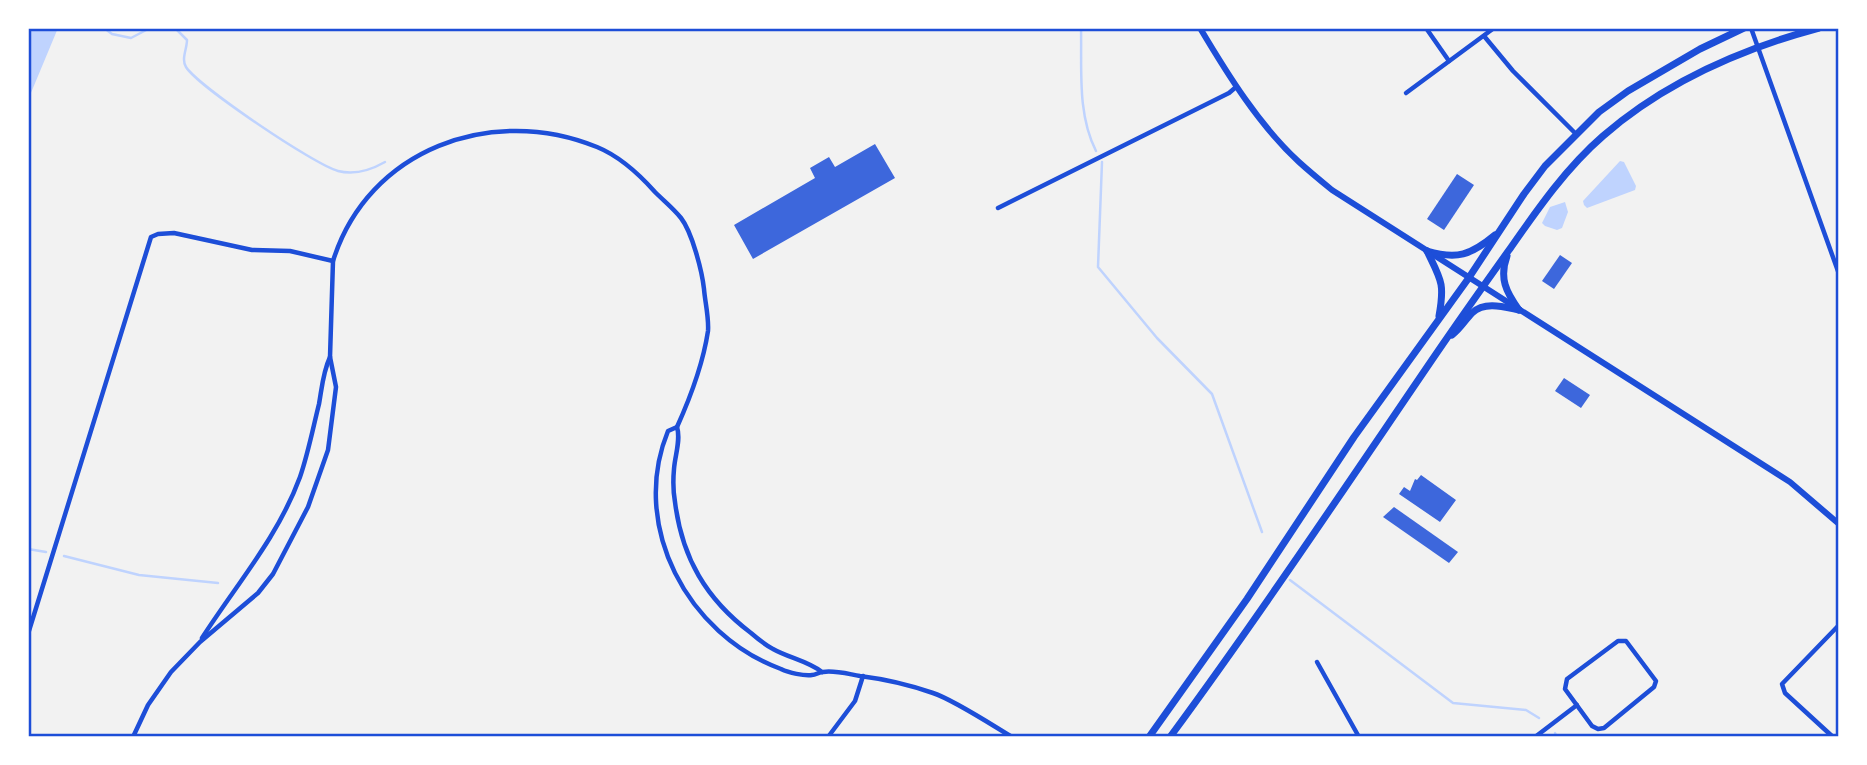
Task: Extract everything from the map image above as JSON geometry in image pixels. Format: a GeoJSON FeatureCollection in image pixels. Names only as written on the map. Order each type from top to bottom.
{"type":"FeatureCollection","features":[{"type":"Feature","properties":{"kind":"highway"},"geometry":{"type":"LineString","coordinates":[[1149,737],[1247,599],[1354,437],[1468,279],[1531,185],[1599,112],[1651,76],[1744,28]]}},
{"type":"Feature","properties":{"kind":"highway"},"geometry":{"type":"LineString","coordinates":[[1170,737],[1482,287],[1561,180],[1602,137],[1640,107],[1670,88],[1758,46],[1819,28]]}},
{"type":"Feature","properties":{"kind":"highway"},"geometry":{"type":"LineString","coordinates":[[1427,251],[1444,256],[1463,255],[1479,249],[1501,230]]}},
{"type":"Feature","properties":{"kind":"highway"},"geometry":{"type":"LineString","coordinates":[[1511,247],[1502,275],[1506,291],[1518,310]]}},
{"type":"Feature","properties":{"kind":"highway"},"geometry":{"type":"LineString","coordinates":[[1427,251],[1441,279],[1444,293],[1439,319]]}},
{"type":"Feature","properties":{"kind":"highway"},"geometry":{"type":"LineString","coordinates":[[1446,339],[1461,328],[1473,312],[1482,307],[1494,305],[1518,310]]}},
{"type":"Feature","properties":{"kind":"main road"},"geometry":{"type":"LineString","coordinates":[[1200,28],[1236,87],[1278,140],[1338,195],[1468,279],[1646,388],[1683,415],[1790,482],[1839,524]]}},
{"type":"Feature","properties":{"kind":"street"},"geometry":{"type":"LineString","coordinates":[[1426,28],[1449,61]]}},
{"type":"Feature","properties":{"kind":"street"},"geometry":{"type":"LineString","coordinates":[[1406,93],[1494,28]]}},
{"type":"Feature","properties":{"kind":"street"},"geometry":{"type":"LineString","coordinates":[[1751,28],[1839,274]]}},
{"type":"Feature","properties":{"kind":"street"},"geometry":{"type":"LineString","coordinates":[[1483,36],[1513,71],[1576,134]]}},
{"type":"Feature","properties":{"kind":"street"},"geometry":{"type":"LineString","coordinates":[[998,208],[1229,93],[1236,87]]}},
{"type":"Feature","properties":{"kind":"street"},"geometry":{"type":"LineString","coordinates":[[133,737],[148,705],[171,672],[200,642],[258,593],[273,574],[304,515],[328,450],[333,418],[336,387],[330,357],[333,261],[338,247],[374,189],[399,166],[441,144],[481,133],[505,130],[546,133],[597,147],[637,174],[683,220],[701,269],[708,331],[693,392],[677,427],[679,433],[674,470],[674,500],[680,531],[694,569],[712,597],[733,620],[770,648],[816,666],[822,672]]}},
{"type":"Feature","properties":{"kind":"street"},"geometry":{"type":"LineString","coordinates":[[28,634],[151,237],[173,233],[252,250],[290,251],[333,261]]}},
{"type":"Feature","properties":{"kind":"street"},"geometry":{"type":"LineString","coordinates":[[200,642],[271,539],[287,506],[300,477],[324,370],[330,357]]}},
{"type":"Feature","properties":{"kind":"street"},"geometry":{"type":"LineString","coordinates":[[677,427],[668,430],[664,440],[656,495],[665,552],[682,586],[701,614],[729,642],[757,659],[785,671],[813,675],[822,672],[863,676],[935,693],[1012,737]]}},
{"type":"Feature","properties":{"kind":"street"},"geometry":{"type":"LineString","coordinates":[[1833,737],[1785,692],[1782,684],[1839,625]]}},
{"type":"Feature","properties":{"kind":"street"},"geometry":{"type":"LineString","coordinates":[[1618,641],[1626,642],[1656,681],[1654,687],[1604,728],[1592,726],[1577,705],[1565,689],[1567,679],[1618,641]]}},
{"type":"Feature","properties":{"kind":"street"},"geometry":{"type":"LineString","coordinates":[[1317,662],[1359,737]]}},
{"type":"Feature","properties":{"kind":"street"},"geometry":{"type":"LineString","coordinates":[[828,737],[855,701],[863,676]]}},
{"type":"Feature","properties":{"kind":"street"},"geometry":{"type":"LineString","coordinates":[[1535,737],[1577,705]]}},
{"type":"Feature","properties":{"kind":"water"},"geometry":{"type":"Polygon","coordinates":[[[28,28],[58,28],[28,100],[28,28]]]}},
{"type":"Feature","properties":{"kind":"water"},"geometry":{"type":"Polygon","coordinates":[[[1620,161],[1624,162],[1636,186],[1635,190],[1587,208],[1583,201],[1620,161]]]}},
{"type":"Feature","properties":{"kind":"water"},"geometry":{"type":"Polygon","coordinates":[[[1565,202],[1568,212],[1562,228],[1557,230],[1545,226],[1542,223],[1550,207],[1565,202]]]}},
{"type":"Feature","properties":{"kind":"building"},"geometry":{"type":"Polygon","coordinates":[[[875,144],[895,178],[753,259],[734,225],[815,178],[810,168],[829,157],[835,167],[875,144]]]}},
{"type":"Feature","properties":{"kind":"building"},"geometry":{"type":"Polygon","coordinates":[[[1457,174],[1474,185],[1444,230],[1427,219],[1457,174]]]}},
{"type":"Feature","properties":{"kind":"building"},"geometry":{"type":"Polygon","coordinates":[[[1560,255],[1572,263],[1554,289],[1542,281],[1560,255]]]}},
{"type":"Feature","properties":{"kind":"building"},"geometry":{"type":"Polygon","coordinates":[[[1564,378],[1590,395],[1581,408],[1555,391],[1564,378]]]}},
{"type":"Feature","properties":{"kind":"building"},"geometry":{"type":"Polygon","coordinates":[[[1421,475],[1456,500],[1440,522],[1399,494],[1404,487],[1410,491],[1415,479],[1421,475]]]}},
{"type":"Feature","properties":{"kind":"building"},"geometry":{"type":"Polygon","coordinates":[[[1394,507],[1458,552],[1449,563],[1383,517],[1394,507]]]}},
{"type":"Feature","properties":{"kind":"waterway"},"geometry":{"type":"LineString","coordinates":[[104,28],[112,34],[131,38],[150,28]]}},
{"type":"Feature","properties":{"kind":"waterway"},"geometry":{"type":"LineString","coordinates":[[170,28],[177,30],[187,40],[185,64],[195,77],[283,141],[338,171],[362,171],[385,162]]}},
{"type":"Feature","properties":{"kind":"waterway"},"geometry":{"type":"LineString","coordinates":[[1081,28],[1083,106],[1096,151]]}},
{"type":"Feature","properties":{"kind":"waterway"},"geometry":{"type":"LineString","coordinates":[[1102,162],[1098,267],[1157,338],[1212,394],[1262,532]]}},
{"type":"Feature","properties":{"kind":"waterway"},"geometry":{"type":"LineString","coordinates":[[28,549],[46,552]]}},
{"type":"Feature","properties":{"kind":"waterway"},"geometry":{"type":"LineString","coordinates":[[64,556],[139,575],[218,583]]}},
{"type":"Feature","properties":{"kind":"waterway"},"geometry":{"type":"LineString","coordinates":[[1290,580],[1453,703],[1526,710],[1539,718]]}},
{"type":"Feature","properties":{"kind":"waterway"},"geometry":{"type":"LineString","coordinates":[[1555,733],[1557,737]]}}]}
